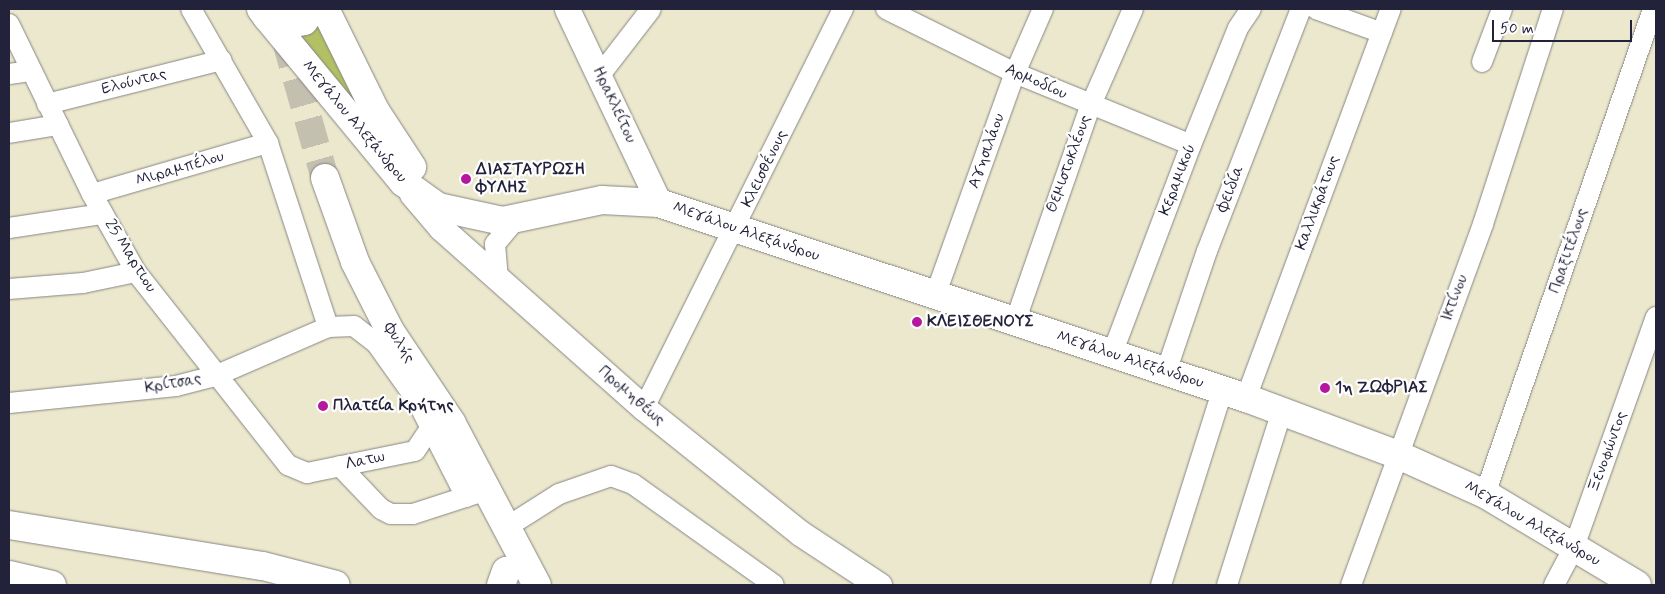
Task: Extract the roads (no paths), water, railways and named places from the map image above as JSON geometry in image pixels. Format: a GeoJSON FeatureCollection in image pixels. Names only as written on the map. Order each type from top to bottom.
{"type":"FeatureCollection","features":[{"type":"Feature","properties":{"kind":"main road"},"geometry":{"type":"LineString","coordinates":[[264,13],[295,24],[314,9]]}},
{"type":"Feature","properties":{"kind":"main road","name":"Μεγάλου Αλεξάνδρου"},"geometry":{"type":"LineString","coordinates":[[325,9],[389,135],[433,188],[474,205],[541,210]]}},
{"type":"Feature","properties":{"kind":"main road","name":"Μεγάλου Αλεξάνδρου"},"geometry":{"type":"LineString","coordinates":[[264,13],[403,182],[428,202],[453,213],[515,220],[541,210],[618,198],[659,203],[1234,394],[1396,454],[1485,494],[1637,585]]}},
{"type":"Feature","properties":{"kind":"main road","name":"Φυλής"},"geometry":{"type":"LineString","coordinates":[[325,178],[355,262],[390,331],[451,422],[480,496],[521,582]]}},
{"type":"Feature","properties":{"kind":"main road","name":"Φυλής"},"geometry":{"type":"LineString","coordinates":[[480,496],[507,527],[521,582]]}},
{"type":"Feature","properties":{"kind":"main road"},"geometry":{"type":"LineString","coordinates":[[9,524],[263,566],[336,585]]}},
{"type":"Feature","properties":{"kind":"main road"},"geometry":{"type":"LineString","coordinates":[[9,575],[52,585]]}},
{"type":"Feature","properties":{"kind":"street"},"geometry":{"type":"LineString","coordinates":[[192,9],[268,143],[328,327],[354,326],[376,343],[431,427],[480,496],[413,514],[391,514],[381,509],[340,466]]}},
{"type":"Feature","properties":{"kind":"street","name":"Ηρακλείτου"},"geometry":{"type":"LineString","coordinates":[[568,9],[659,203]]}},
{"type":"Feature","properties":{"kind":"street"},"geometry":{"type":"LineString","coordinates":[[600,75],[651,9]]}},
{"type":"Feature","properties":{"kind":"street","name":"Κλεισθένους"},"geometry":{"type":"LineString","coordinates":[[644,408],[735,229],[843,9]]}},
{"type":"Feature","properties":{"kind":"street","name":"Αρμοδίου"},"geometry":{"type":"LineString","coordinates":[[886,9],[1014,73],[1090,106],[1191,145]]}},
{"type":"Feature","properties":{"kind":"street","name":"Αγησιλάου"},"geometry":{"type":"LineString","coordinates":[[935,296],[1014,73],[1043,9]]}},
{"type":"Feature","properties":{"kind":"street","name":"Θεμιστοκλέους"},"geometry":{"type":"LineString","coordinates":[[1015,322],[1090,106],[1133,9]]}},
{"type":"Feature","properties":{"kind":"street","name":"Κεραμικού"},"geometry":{"type":"LineString","coordinates":[[1112,354],[1191,145],[1238,28],[1251,9]]}},
{"type":"Feature","properties":{"kind":"street","name":"Φειδία"},"geometry":{"type":"LineString","coordinates":[[1166,372],[1206,251],[1301,9]]}},
{"type":"Feature","properties":{"kind":"street"},"geometry":{"type":"LineString","coordinates":[[1316,9],[1382,33]]}},
{"type":"Feature","properties":{"kind":"street","name":"Καλλικράτους"},"geometry":{"type":"LineString","coordinates":[[1161,585],[1234,394],[1382,33],[1390,9]]}},
{"type":"Feature","properties":{"kind":"street"},"geometry":{"type":"LineString","coordinates":[[1482,62],[1502,9]]}},
{"type":"Feature","properties":{"kind":"street","name":"Ικτίνου"},"geometry":{"type":"LineString","coordinates":[[1351,585],[1396,454],[1483,224],[1553,9]]}},
{"type":"Feature","properties":{"kind":"street","name":"Πραξιτέλους"},"geometry":{"type":"LineString","coordinates":[[1485,494],[1653,9]]}},
{"type":"Feature","properties":{"kind":"street","name":"25 Μαρτιου"},"geometry":{"type":"LineString","coordinates":[[9,24],[92,194],[136,272],[215,376],[288,465]]}},
{"type":"Feature","properties":{"kind":"street","name":"Ελούντας"},"geometry":{"type":"LineString","coordinates":[[47,104],[222,60]]}},
{"type":"Feature","properties":{"kind":"street"},"geometry":{"type":"LineString","coordinates":[[9,74],[30,70]]}},
{"type":"Feature","properties":{"kind":"street"},"geometry":{"type":"LineString","coordinates":[[9,133],[58,125]]}},
{"type":"Feature","properties":{"kind":"street","name":"Μιραμπέλου"},"geometry":{"type":"LineString","coordinates":[[92,194],[268,143]]}},
{"type":"Feature","properties":{"kind":"street","name":"Προμηθέως"},"geometry":{"type":"LineString","coordinates":[[403,182],[441,228],[644,408],[800,533],[879,585]]}},
{"type":"Feature","properties":{"kind":"street"},"geometry":{"type":"LineString","coordinates":[[9,228],[103,214]]}},
{"type":"Feature","properties":{"kind":"street"},"geometry":{"type":"LineString","coordinates":[[498,279],[495,244],[515,220]]}},
{"type":"Feature","properties":{"kind":"street"},"geometry":{"type":"LineString","coordinates":[[9,289],[83,284],[136,272]]}},
{"type":"Feature","properties":{"kind":"street","name":"Ξενοφώντος"},"geometry":{"type":"LineString","coordinates":[[1554,585],[1574,547],[1656,317]]}},
{"type":"Feature","properties":{"kind":"street","name":"Κρίτσας"},"geometry":{"type":"LineString","coordinates":[[9,403],[176,386],[215,376],[328,327]]}},
{"type":"Feature","properties":{"kind":"street"},"geometry":{"type":"LineString","coordinates":[[1227,585],[1282,412]]}},
{"type":"Feature","properties":{"kind":"street","name":"Λατω"},"geometry":{"type":"LineString","coordinates":[[288,465],[307,473],[415,451],[431,427]]}},
{"type":"Feature","properties":{"kind":"street"},"geometry":{"type":"LineString","coordinates":[[507,527],[559,494],[612,476],[633,484],[774,585]]}},
{"type":"Feature","properties":{"kind":"tunnel"},"geometry":{"type":"LineString","coordinates":[[285,38],[325,178]]}},
{"type":"Feature","properties":{"kind":"place","name":"ΔΙΑΣΤΑΥΡΩΣΗ ΦΥΛΗΣ"},"geometry":{"type":"Point","coordinates":[466,179]}},
{"type":"Feature","properties":{"kind":"place","name":"ΚΛΕΙΣΘΕΝΟΥΣ"},"geometry":{"type":"Point","coordinates":[917,322]}},
{"type":"Feature","properties":{"kind":"place","name":"1η ΖΩΦΡΙΑΣ"},"geometry":{"type":"Point","coordinates":[1325,388]}},
{"type":"Feature","properties":{"kind":"place","name":"Πλατεία Κρήτης"},"geometry":{"type":"Point","coordinates":[323,406]}}]}
